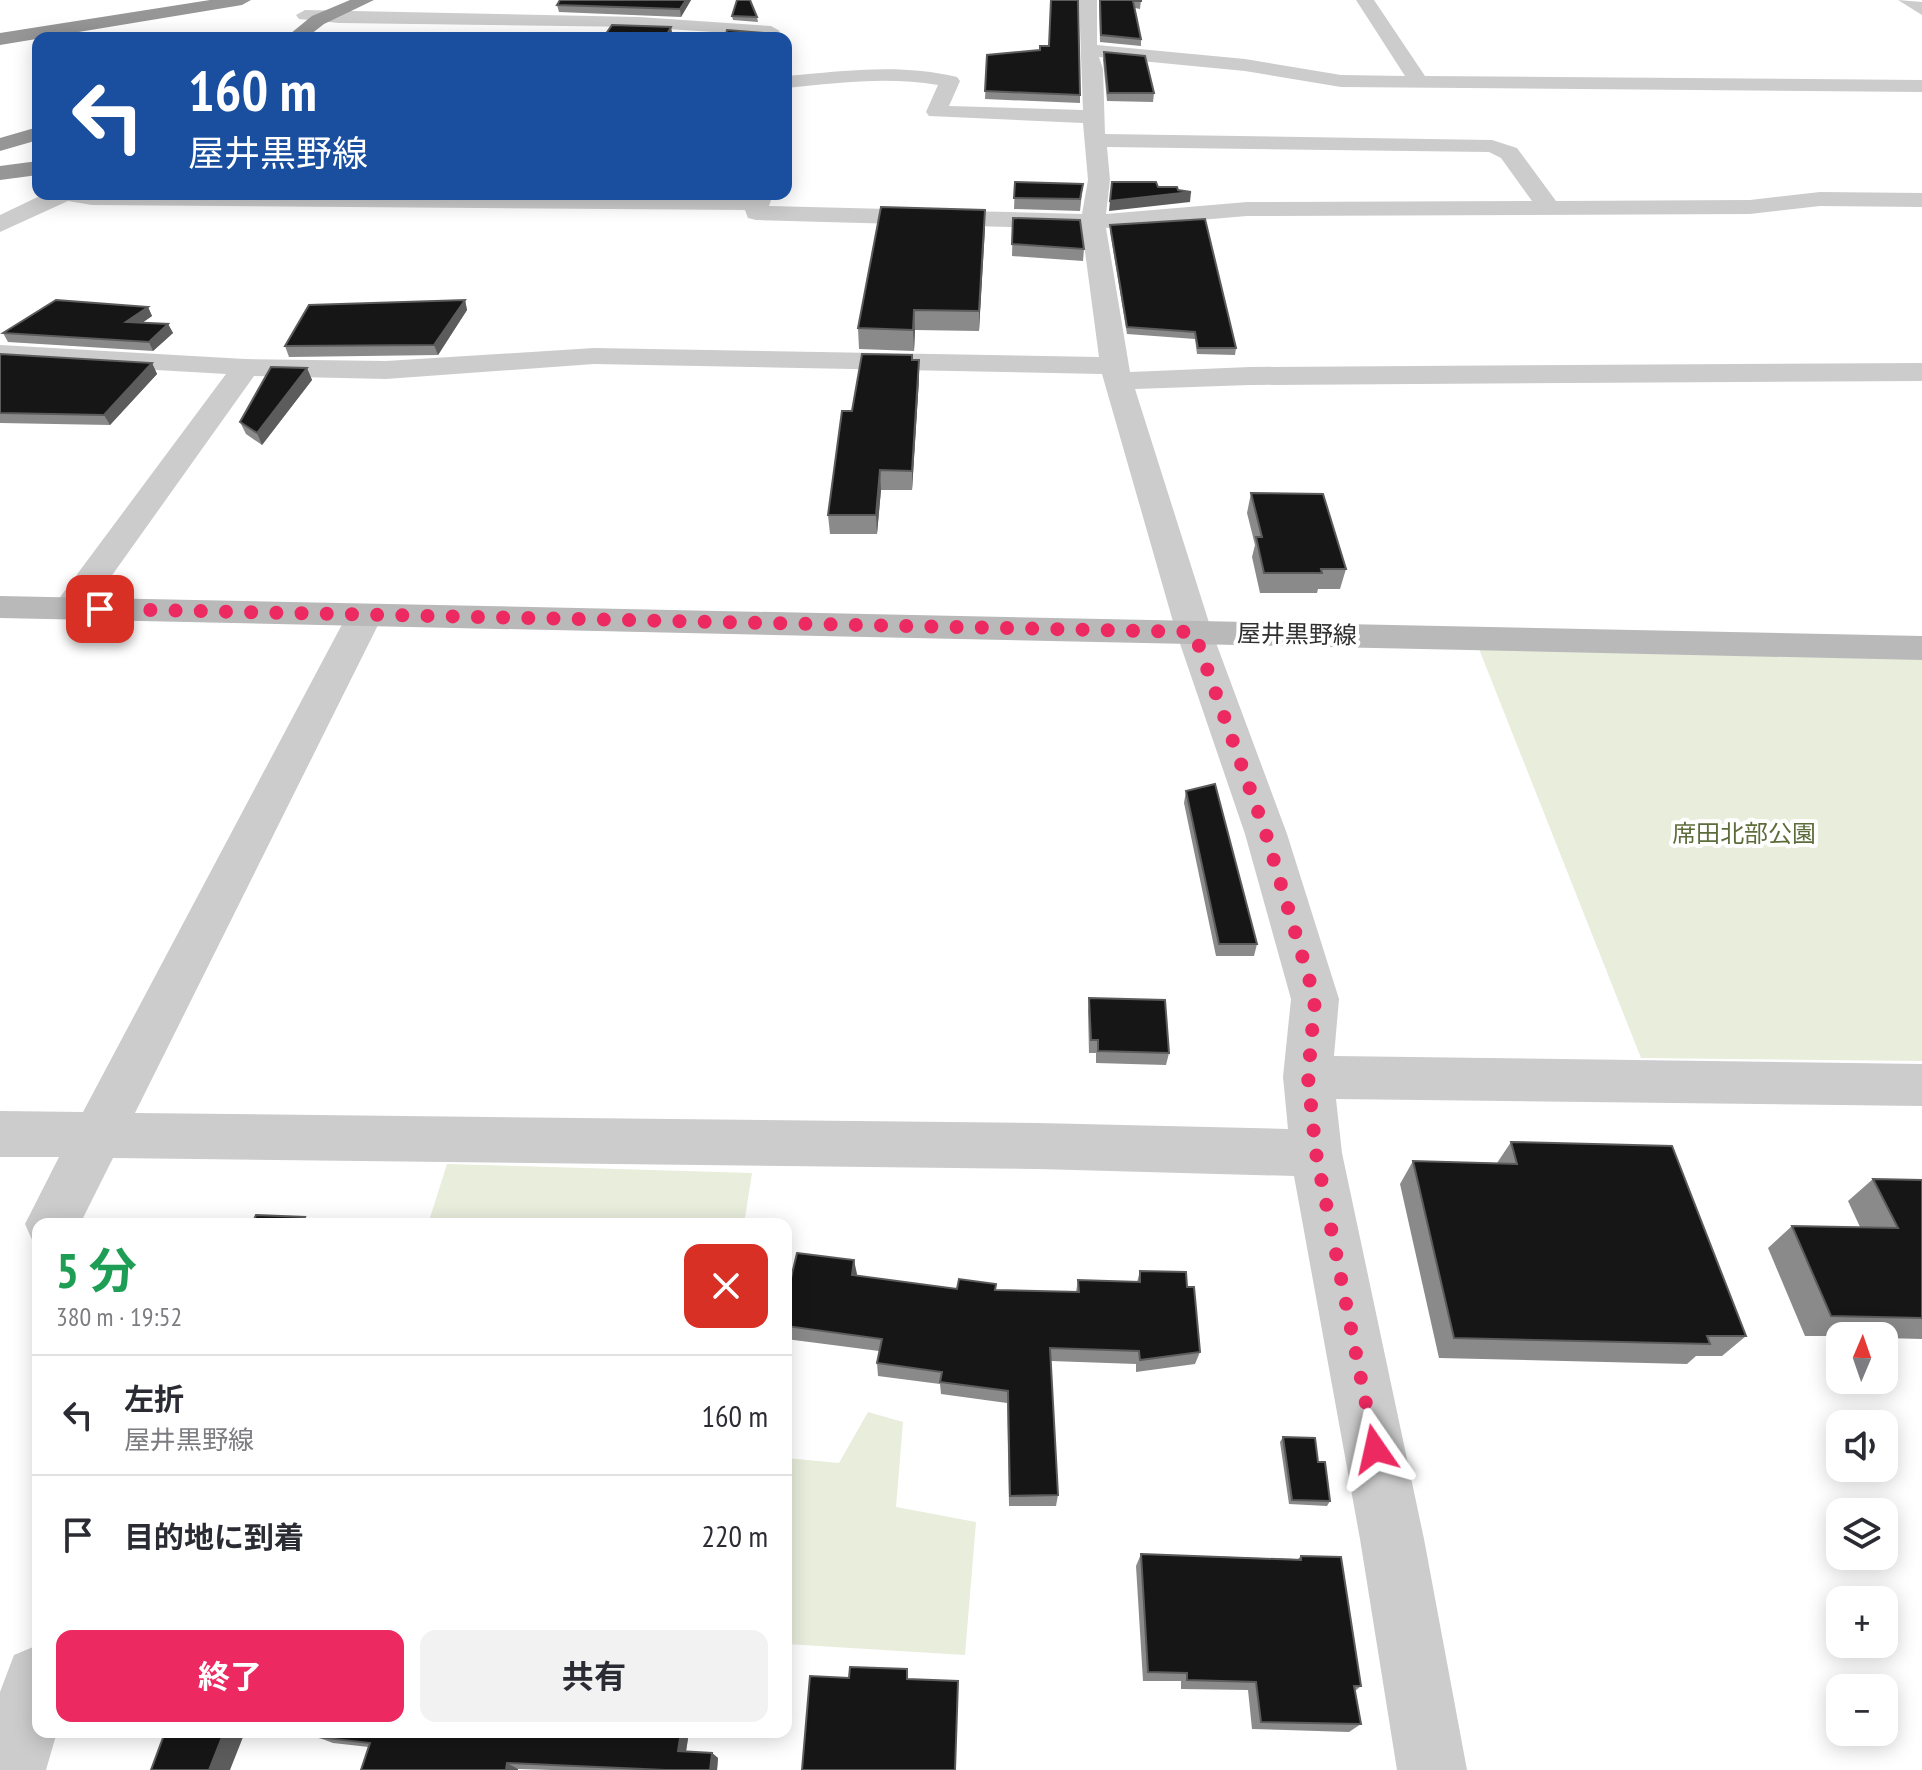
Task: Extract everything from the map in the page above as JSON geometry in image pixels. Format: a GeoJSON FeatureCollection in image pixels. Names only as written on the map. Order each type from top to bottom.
{"type":"FeatureCollection","features":[{"type":"Feature","properties":{"kind":"highway"},"geometry":{"type":"LineString","coordinates":[[127,0],[147,32]]}},
{"type":"Feature","properties":{"kind":"highway"},"geometry":{"type":"LineString","coordinates":[[0,32],[164,0]]}},
{"type":"Feature","properties":{"kind":"highway"},"geometry":{"type":"LineString","coordinates":[[0,39],[104,12],[201,0]]}},
{"type":"Feature","properties":{"kind":"highway"},"geometry":{"type":"LineString","coordinates":[[0,22],[242,0]]}},
{"type":"Feature","properties":{"kind":"highway"},"geometry":{"type":"LineString","coordinates":[[302,32],[318,20],[365,0]]}},
{"type":"Feature","properties":{"kind":"highway"},"geometry":{"type":"LineString","coordinates":[[104,12],[146,32]]}},
{"type":"Feature","properties":{"kind":"highway"},"geometry":{"type":"LineString","coordinates":[[0,145],[32,135]]}},
{"type":"Feature","properties":{"kind":"highway"},"geometry":{"type":"LineString","coordinates":[[0,156],[32,150]]}},
{"type":"Feature","properties":{"kind":"highway"},"geometry":{"type":"LineString","coordinates":[[0,164],[32,157]]}},
{"type":"Feature","properties":{"kind":"highway"},"geometry":{"type":"LineString","coordinates":[[0,173],[32,169]]}},
{"type":"Feature","properties":{"kind":"main road","name":"屋井黒野線"},"geometry":{"type":"LineString","coordinates":[[0,607],[1922,648]]}},
{"type":"Feature","properties":{"kind":"street"},"geometry":{"type":"LineString","coordinates":[[1088,0],[1088,50],[1093,69],[1090,110],[1099,180],[1093,222],[1116,373],[1194,632],[1266,834],[1315,999],[1308,1077],[1316,1153],[1392,1539],[1432,1770]]}},
{"type":"Feature","properties":{"kind":"street"},"geometry":{"type":"LineString","coordinates":[[1365,0],[1419,82]]}},
{"type":"Feature","properties":{"kind":"street"},"geometry":{"type":"LineString","coordinates":[[1907,0],[1922,10]]}},
{"type":"Feature","properties":{"kind":"street"},"geometry":{"type":"LineString","coordinates":[[305,8],[339,18],[639,22],[750,32]]}},
{"type":"Feature","properties":{"kind":"street"},"geometry":{"type":"LineString","coordinates":[[305,8],[315,32]]}},
{"type":"Feature","properties":{"kind":"street"},"geometry":{"type":"LineString","coordinates":[[771,32],[766,16],[773,9]]}},
{"type":"Feature","properties":{"kind":"street"},"geometry":{"type":"LineString","coordinates":[[1088,50],[1245,65],[1341,81],[1922,86]]}},
{"type":"Feature","properties":{"kind":"street"},"geometry":{"type":"LineString","coordinates":[[792,79],[869,74],[915,75],[976,83]]}},
{"type":"Feature","properties":{"kind":"street"},"geometry":{"type":"LineString","coordinates":[[950,81],[936,112],[1090,110],[1492,146],[1509,153],[1549,208]]}},
{"type":"Feature","properties":{"kind":"street"},"geometry":{"type":"LineString","coordinates":[[0,197],[32,199]]}},
{"type":"Feature","properties":{"kind":"street"},"geometry":{"type":"LineString","coordinates":[[760,200],[756,213],[1093,222],[1177,219],[1247,209],[1750,207],[1820,199],[1922,200]]}},
{"type":"Feature","properties":{"kind":"street"},"geometry":{"type":"LineString","coordinates":[[36,200],[43,202]]}},
{"type":"Feature","properties":{"kind":"street"},"geometry":{"type":"LineString","coordinates":[[0,225],[49,200]]}},
{"type":"Feature","properties":{"kind":"street"},"geometry":{"type":"LineString","coordinates":[[0,353],[245,367],[401,369],[594,356],[1250,376],[1922,372]]}},
{"type":"Feature","properties":{"kind":"street"},"geometry":{"type":"LineString","coordinates":[[70,608],[212,417],[245,367]]}},
{"type":"Feature","properties":{"kind":"street"},"geometry":{"type":"LineString","coordinates":[[55,1218],[365,615]]}},
{"type":"Feature","properties":{"kind":"street"},"geometry":{"type":"LineString","coordinates":[[1308,1077],[1922,1085]]}},
{"type":"Feature","properties":{"kind":"street"},"geometry":{"type":"LineString","coordinates":[[0,1134],[1038,1146],[1316,1153]]}},
{"type":"Feature","properties":{"kind":"street"},"geometry":{"type":"LineString","coordinates":[[11,1770],[32,1699]]}},
{"type":"Feature","properties":{"kind":"green space","name":"席田北部公園"},"geometry":{"type":"Polygon","coordinates":[[[1479,649],[1922,658],[1922,1061],[1641,1058],[1479,649]]]}},
{"type":"Feature","properties":{"kind":"green space"},"geometry":{"type":"Polygon","coordinates":[[[447,1164],[752,1173],[745,1218],[430,1218],[447,1164]]]}},
{"type":"Feature","properties":{"kind":"green space"},"geometry":{"type":"Polygon","coordinates":[[[868,1412],[903,1422],[896,1507],[976,1522],[965,1655],[792,1644],[792,1459],[839,1463],[868,1412]]]}},
{"type":"Feature","properties":{"kind":"building"},"geometry":{"type":"Polygon","coordinates":[[[560,0],[686,0],[680,9],[557,5],[560,0]]]}},
{"type":"Feature","properties":{"kind":"building"},"geometry":{"type":"Polygon","coordinates":[[[737,0],[750,0],[757,17],[732,16],[737,0]]]}},
{"type":"Feature","properties":{"kind":"building"},"geometry":{"type":"Polygon","coordinates":[[[1051,0],[1078,0],[1080,95],[985,91],[987,55],[1040,50],[1040,46],[1049,46],[1051,0]]]}},
{"type":"Feature","properties":{"kind":"building"},"geometry":{"type":"Polygon","coordinates":[[[1100,0],[1141,0],[1133,1],[1141,39],[1101,35],[1100,0]]]}},
{"type":"Feature","properties":{"kind":"building"},"geometry":{"type":"Polygon","coordinates":[[[612,25],[671,27],[668,32],[607,32],[612,25]]]}},
{"type":"Feature","properties":{"kind":"building"},"geometry":{"type":"Polygon","coordinates":[[[1104,52],[1145,56],[1154,93],[1108,93],[1104,52]]]}},
{"type":"Feature","properties":{"kind":"building"},"geometry":{"type":"Polygon","coordinates":[[[1015,182],[1083,184],[1080,199],[1014,198],[1015,182]]]}},
{"type":"Feature","properties":{"kind":"building"},"geometry":{"type":"Polygon","coordinates":[[[1112,182],[1156,182],[1158,187],[1177,187],[1178,190],[1191,192],[1110,201],[1112,182]]]}},
{"type":"Feature","properties":{"kind":"building"},"geometry":{"type":"Polygon","coordinates":[[[881,207],[985,210],[979,311],[914,310],[913,330],[858,328],[881,207]]]}},
{"type":"Feature","properties":{"kind":"building"},"geometry":{"type":"Polygon","coordinates":[[[1013,218],[1080,220],[1084,249],[1012,244],[1013,218]]]}},
{"type":"Feature","properties":{"kind":"building"},"geometry":{"type":"Polygon","coordinates":[[[1205,219],[1236,348],[1198,348],[1195,332],[1127,327],[1110,225],[1205,219]]]}},
{"type":"Feature","properties":{"kind":"building"},"geometry":{"type":"Polygon","coordinates":[[[56,300],[148,307],[126,322],[168,324],[149,342],[3,333],[56,300]]]}},
{"type":"Feature","properties":{"kind":"building"},"geometry":{"type":"Polygon","coordinates":[[[465,300],[434,345],[285,346],[309,305],[465,300]]]}},
{"type":"Feature","properties":{"kind":"building"},"geometry":{"type":"Polygon","coordinates":[[[0,354],[152,363],[104,415],[0,413],[0,354]]]}},
{"type":"Feature","properties":{"kind":"building"},"geometry":{"type":"Polygon","coordinates":[[[862,354],[912,355],[912,360],[919,360],[912,471],[880,470],[876,515],[828,515],[842,411],[852,411],[862,354]]]}},
{"type":"Feature","properties":{"kind":"building"},"geometry":{"type":"Polygon","coordinates":[[[271,367],[307,368],[257,433],[240,422],[271,367]]]}},
{"type":"Feature","properties":{"kind":"building"},"geometry":{"type":"Polygon","coordinates":[[[1251,493],[1323,494],[1346,569],[1321,569],[1322,573],[1264,573],[1256,537],[1262,537],[1251,493]]]}},
{"type":"Feature","properties":{"kind":"building"},"geometry":{"type":"Polygon","coordinates":[[[1215,784],[1257,944],[1219,944],[1186,791],[1215,784]]]}},
{"type":"Feature","properties":{"kind":"building"},"geometry":{"type":"Polygon","coordinates":[[[1089,998],[1165,1000],[1169,1053],[1098,1051],[1098,1040],[1091,1040],[1089,998]]]}},
{"type":"Feature","properties":{"kind":"building"},"geometry":{"type":"Polygon","coordinates":[[[1511,1142],[1672,1146],[1746,1336],[1707,1336],[1710,1344],[1454,1338],[1413,1161],[1517,1164],[1511,1142]]]}},
{"type":"Feature","properties":{"kind":"building"},"geometry":{"type":"Polygon","coordinates":[[[1873,1179],[1922,1180],[1922,1318],[1831,1316],[1792,1226],[1898,1228],[1873,1179]]]}},
{"type":"Feature","properties":{"kind":"building"},"geometry":{"type":"Polygon","coordinates":[[[256,1215],[305,1217],[304,1218],[255,1218],[256,1215]]]}},
{"type":"Feature","properties":{"kind":"building"},"geometry":{"type":"Polygon","coordinates":[[[797,1253],[854,1260],[852,1275],[957,1289],[959,1279],[996,1284],[995,1290],[1079,1292],[1078,1280],[1140,1282],[1140,1271],[1186,1272],[1187,1287],[1194,1287],[1200,1352],[1140,1360],[1139,1351],[1050,1348],[1058,1495],[1010,1496],[1008,1391],[940,1382],[942,1372],[877,1363],[882,1339],[792,1327],[792,1274],[797,1253]]]}},
{"type":"Feature","properties":{"kind":"building"},"geometry":{"type":"Polygon","coordinates":[[[1283,1437],[1315,1438],[1318,1462],[1325,1462],[1330,1501],[1292,1500],[1283,1437]]]}},
{"type":"Feature","properties":{"kind":"building"},"geometry":{"type":"Polygon","coordinates":[[[1141,1554],[1301,1560],[1301,1556],[1341,1557],[1361,1686],[1354,1686],[1361,1724],[1261,1722],[1256,1682],[1187,1680],[1187,1673],[1148,1672],[1141,1554]]]}},
{"type":"Feature","properties":{"kind":"building"},"geometry":{"type":"Polygon","coordinates":[[[850,1667],[907,1669],[907,1679],[958,1681],[955,1770],[802,1770],[810,1676],[849,1678],[850,1667]]]}},
{"type":"Feature","properties":{"kind":"building"},"geometry":{"type":"Polygon","coordinates":[[[163,1738],[222,1738],[209,1770],[151,1770],[163,1738]]]}},
{"type":"Feature","properties":{"kind":"building"},"geometry":{"type":"Polygon","coordinates":[[[326,1738],[680,1738],[678,1751],[712,1753],[710,1770],[507,1763],[506,1770],[361,1770],[370,1743],[326,1738]]]}},
{"type":"Feature","properties":{"kind":"route"},"geometry":{"type":"LineString","coordinates":[[100,609],[1194,632],[1266,834],[1315,999],[1308,1077],[1316,1153],[1375,1449]]}}]}
